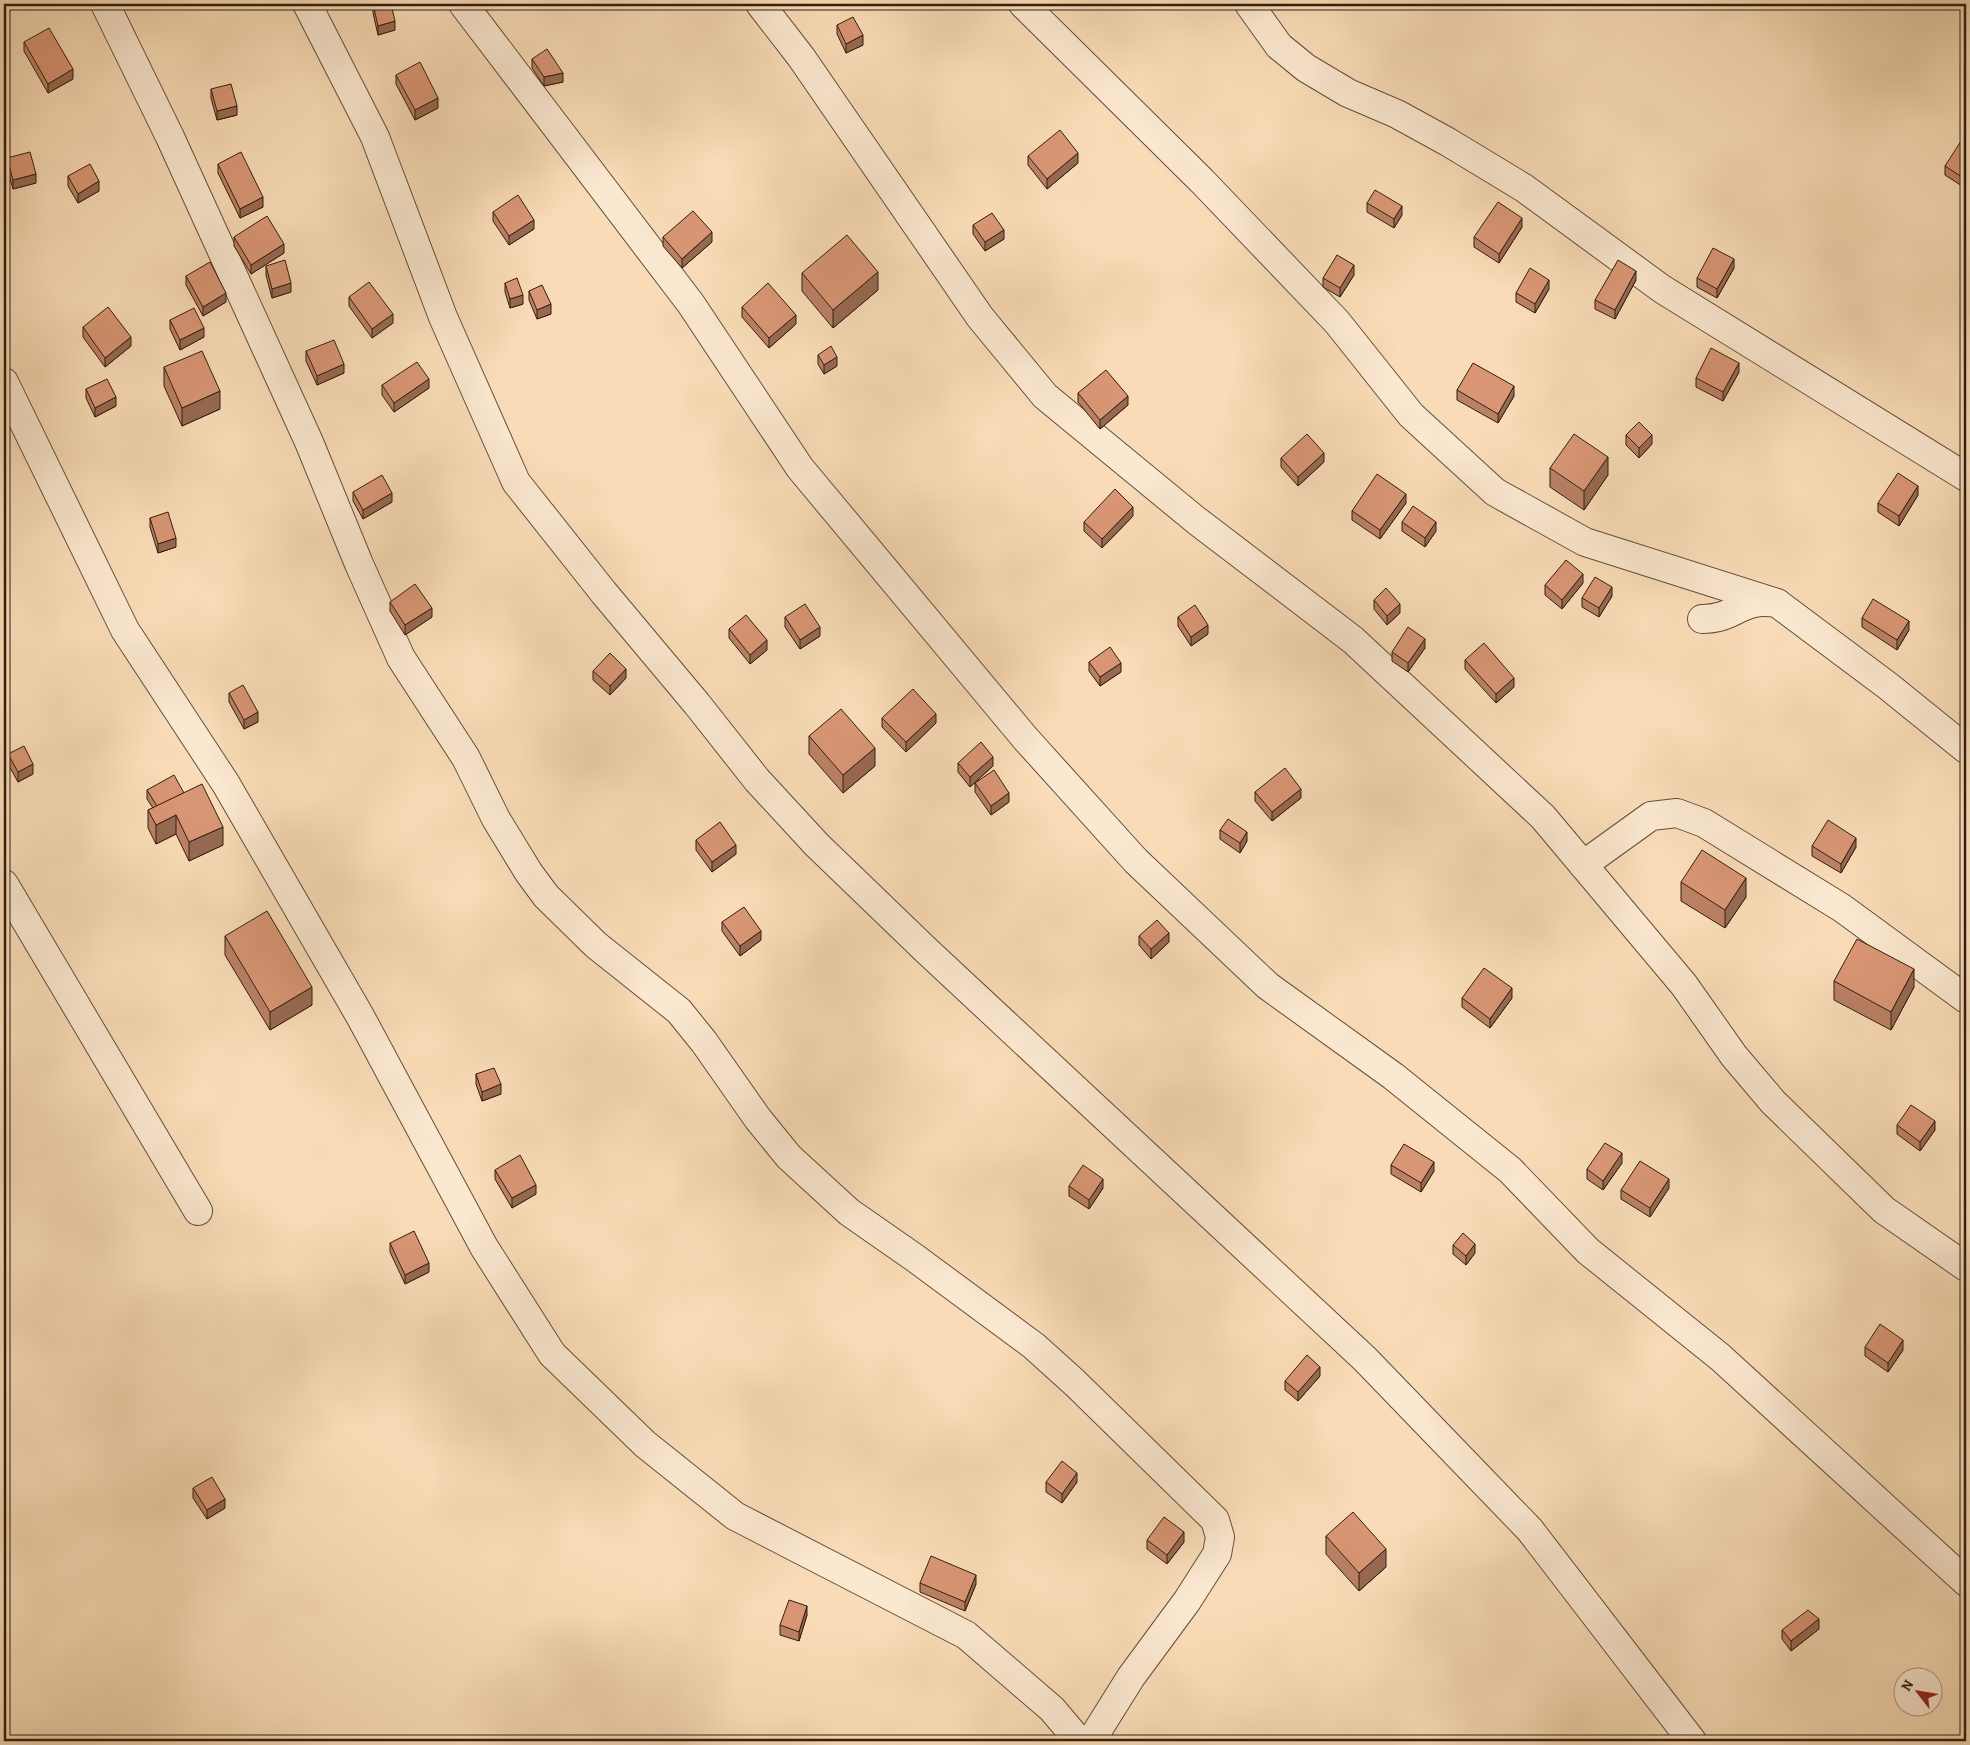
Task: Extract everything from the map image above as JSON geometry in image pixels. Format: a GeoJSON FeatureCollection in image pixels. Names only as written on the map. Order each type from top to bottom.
{"type":"FeatureCollection","features":[{"type":"Feature","properties":{"kind":"street"},"geometry":{"type":"LineString","coordinates":[[105,4],[170,137],[309,442],[358,564],[401,658],[466,758],[496,818],[529,874],[546,896],[596,946],[679,1011],[704,1042],[758,1119],[789,1157],[848,1212],[915,1258],[1034,1346],[1076,1383],[1214,1520],[1220,1538],[1217,1554],[1187,1601],[1132,1677],[1091,1741]]}},
{"type":"Feature","properties":{"kind":"street"},"geometry":{"type":"LineString","coordinates":[[307,4],[375,137],[443,317],[516,482],[604,593],[758,780],[818,845],[942,965],[1365,1359],[1530,1530],[1692,1741]]}},
{"type":"Feature","properties":{"kind":"street"},"geometry":{"type":"LineString","coordinates":[[463,4],[692,304],[800,468],[1025,738],[1136,860],[1268,986],[1393,1076],[1510,1170],[1588,1251],[1720,1357],[1966,1579]]}},
{"type":"Feature","properties":{"kind":"street"},"geometry":{"type":"LineString","coordinates":[[760,4],[801,57],[980,317],[1046,396],[1197,521],[1353,640],[1543,816],[1684,985],[1734,1056],[1773,1102],[1884,1210],[1966,1267]]}},
{"type":"Feature","properties":{"kind":"street"},"geometry":{"type":"LineString","coordinates":[[1024,4],[1202,181],[1337,322],[1411,415],[1495,492],[1585,542],[1777,604],[1888,686],[1966,749]]}},
{"type":"Feature","properties":{"kind":"street"},"geometry":{"type":"LineString","coordinates":[[1249,4],[1280,46],[1306,68],[1348,94],[1397,114],[1439,137],[1524,188],[1662,289],[1966,477]]}},
{"type":"Feature","properties":{"kind":"street"},"geometry":{"type":"LineString","coordinates":[[4,382],[125,630],[226,784],[360,1016],[484,1247],[552,1354],[645,1444],[735,1516],[966,1635],[1052,1709],[1079,1741]]}},
{"type":"Feature","properties":{"kind":"street"},"geometry":{"type":"LineString","coordinates":[[1702,619],[1717,619],[1728,615],[1744,604],[1760,600],[1777,604]]}},
{"type":"Feature","properties":{"kind":"street"},"geometry":{"type":"LineString","coordinates":[[1583,865],[1651,816],[1677,813],[1704,823],[1842,908],[1966,999]]}},
{"type":"Feature","properties":{"kind":"street"},"geometry":{"type":"LineString","coordinates":[[4,884],[198,1211]]}},
{"type":"Feature","properties":{"kind":"building"},"geometry":{"type":"Polygon","coordinates":[[[373,4],[391,4],[395,21],[378,26],[373,4]]]}},
{"type":"Feature","properties":{"kind":"building"},"geometry":{"type":"Polygon","coordinates":[[[853,17],[863,35],[846,44],[837,25],[853,17]]]}},
{"type":"Feature","properties":{"kind":"building"},"geometry":{"type":"Polygon","coordinates":[[[49,28],[73,69],[48,84],[24,42],[49,28]]]}},
{"type":"Feature","properties":{"kind":"building"},"geometry":{"type":"Polygon","coordinates":[[[547,49],[563,73],[544,77],[532,59],[547,49]]]}},
{"type":"Feature","properties":{"kind":"building"},"geometry":{"type":"Polygon","coordinates":[[[420,62],[438,98],[415,110],[396,75],[420,62]]]}},
{"type":"Feature","properties":{"kind":"building"},"geometry":{"type":"Polygon","coordinates":[[[231,84],[237,106],[217,111],[211,89],[231,84]]]}},
{"type":"Feature","properties":{"kind":"building"},"geometry":{"type":"Polygon","coordinates":[[[1060,130],[1078,153],[1047,179],[1028,156],[1060,130]]]}},
{"type":"Feature","properties":{"kind":"building"},"geometry":{"type":"Polygon","coordinates":[[[1961,141],[1966,145],[1965,179],[1945,166],[1961,141]]]}},
{"type":"Feature","properties":{"kind":"building"},"geometry":{"type":"Polygon","coordinates":[[[30,152],[36,174],[13,180],[7,158],[30,152]]]}},
{"type":"Feature","properties":{"kind":"building"},"geometry":{"type":"Polygon","coordinates":[[[241,152],[263,197],[240,209],[218,164],[241,152]]]}},
{"type":"Feature","properties":{"kind":"building"},"geometry":{"type":"Polygon","coordinates":[[[90,164],[99,181],[78,194],[68,176],[90,164]]]}},
{"type":"Feature","properties":{"kind":"building"},"geometry":{"type":"Polygon","coordinates":[[[1375,190],[1402,206],[1394,219],[1367,203],[1375,190]]]}},
{"type":"Feature","properties":{"kind":"building"},"geometry":{"type":"Polygon","coordinates":[[[518,195],[534,220],[509,236],[493,212],[518,195]]]}},
{"type":"Feature","properties":{"kind":"building"},"geometry":{"type":"Polygon","coordinates":[[[1498,202],[1522,218],[1499,254],[1474,237],[1498,202]]]}},
{"type":"Feature","properties":{"kind":"building"},"geometry":{"type":"Polygon","coordinates":[[[693,211],[712,232],[682,259],[663,237],[693,211]]]}},
{"type":"Feature","properties":{"kind":"building"},"geometry":{"type":"Polygon","coordinates":[[[992,213],[1004,230],[985,242],[973,225],[992,213]]]}},
{"type":"Feature","properties":{"kind":"building"},"geometry":{"type":"Polygon","coordinates":[[[267,216],[284,244],[251,265],[234,237],[267,216]]]}},
{"type":"Feature","properties":{"kind":"building"},"geometry":{"type":"Polygon","coordinates":[[[847,235],[878,272],[833,310],[802,273],[847,235]]]}},
{"type":"Feature","properties":{"kind":"building"},"geometry":{"type":"Polygon","coordinates":[[[1713,248],[1734,259],[1717,289],[1697,278],[1713,248]]]}},
{"type":"Feature","properties":{"kind":"building"},"geometry":{"type":"Polygon","coordinates":[[[1337,255],[1354,265],[1340,288],[1323,278],[1337,255]]]}},
{"type":"Feature","properties":{"kind":"building"},"geometry":{"type":"Polygon","coordinates":[[[285,260],[291,283],[272,289],[266,266],[285,260]]]}},
{"type":"Feature","properties":{"kind":"building"},"geometry":{"type":"Polygon","coordinates":[[[1618,260],[1636,271],[1615,310],[1595,300],[1618,260]]]}},
{"type":"Feature","properties":{"kind":"building"},"geometry":{"type":"Polygon","coordinates":[[[210,262],[226,293],[203,307],[186,276],[210,262]]]}},
{"type":"Feature","properties":{"kind":"building"},"geometry":{"type":"Polygon","coordinates":[[[1530,268],[1549,280],[1535,304],[1516,293],[1530,268]]]}},
{"type":"Feature","properties":{"kind":"building"},"geometry":{"type":"Polygon","coordinates":[[[517,278],[523,295],[510,299],[505,283],[517,278]]]}},
{"type":"Feature","properties":{"kind":"building"},"geometry":{"type":"Polygon","coordinates":[[[369,282],[393,314],[372,329],[349,297],[369,282]]]}},
{"type":"Feature","properties":{"kind":"building"},"geometry":{"type":"Polygon","coordinates":[[[768,283],[796,315],[769,338],[742,307],[768,283]]]}},
{"type":"Feature","properties":{"kind":"building"},"geometry":{"type":"Polygon","coordinates":[[[542,285],[551,304],[537,310],[529,291],[542,285]]]}},
{"type":"Feature","properties":{"kind":"building"},"geometry":{"type":"Polygon","coordinates":[[[108,307],[131,337],[105,358],[83,327],[108,307]]]}},
{"type":"Feature","properties":{"kind":"building"},"geometry":{"type":"Polygon","coordinates":[[[194,308],[204,328],[180,340],[170,320],[194,308]]]}},
{"type":"Feature","properties":{"kind":"building"},"geometry":{"type":"Polygon","coordinates":[[[334,340],[344,364],[317,376],[306,351],[334,340]]]}},
{"type":"Feature","properties":{"kind":"building"},"geometry":{"type":"Polygon","coordinates":[[[831,346],[837,357],[824,365],[818,355],[831,346]]]}},
{"type":"Feature","properties":{"kind":"building"},"geometry":{"type":"Polygon","coordinates":[[[1711,348],[1739,363],[1723,392],[1696,378],[1711,348]]]}},
{"type":"Feature","properties":{"kind":"building"},"geometry":{"type":"Polygon","coordinates":[[[202,351],[220,391],[182,408],[164,367],[202,351]]]}},
{"type":"Feature","properties":{"kind":"building"},"geometry":{"type":"Polygon","coordinates":[[[417,362],[429,379],[394,403],[382,385],[417,362]]]}},
{"type":"Feature","properties":{"kind":"building"},"geometry":{"type":"Polygon","coordinates":[[[1473,363],[1514,386],[1498,414],[1457,390],[1473,363]]]}},
{"type":"Feature","properties":{"kind":"building"},"geometry":{"type":"Polygon","coordinates":[[[1106,370],[1128,396],[1100,420],[1078,393],[1106,370]]]}},
{"type":"Feature","properties":{"kind":"building"},"geometry":{"type":"Polygon","coordinates":[[[107,379],[116,397],[95,408],[86,389],[107,379]]]}},
{"type":"Feature","properties":{"kind":"building"},"geometry":{"type":"Polygon","coordinates":[[[1639,422],[1652,435],[1639,448],[1626,435],[1639,422]]]}},
{"type":"Feature","properties":{"kind":"building"},"geometry":{"type":"Polygon","coordinates":[[[1307,434],[1324,453],[1298,477],[1281,458],[1307,434]]]}},
{"type":"Feature","properties":{"kind":"building"},"geometry":{"type":"Polygon","coordinates":[[[1574,434],[1608,457],[1584,491],[1550,468],[1574,434]]]}},
{"type":"Feature","properties":{"kind":"building"},"geometry":{"type":"Polygon","coordinates":[[[1898,473],[1918,486],[1899,516],[1878,503],[1898,473]]]}},
{"type":"Feature","properties":{"kind":"building"},"geometry":{"type":"Polygon","coordinates":[[[1377,474],[1406,494],[1380,530],[1352,511],[1377,474]]]}},
{"type":"Feature","properties":{"kind":"building"},"geometry":{"type":"Polygon","coordinates":[[[382,475],[392,493],[363,510],[353,492],[382,475]]]}},
{"type":"Feature","properties":{"kind":"building"},"geometry":{"type":"Polygon","coordinates":[[[1115,489],[1133,507],[1102,539],[1084,522],[1115,489]]]}},
{"type":"Feature","properties":{"kind":"building"},"geometry":{"type":"Polygon","coordinates":[[[1413,506],[1436,522],[1425,538],[1402,522],[1413,506]]]}},
{"type":"Feature","properties":{"kind":"building"},"geometry":{"type":"Polygon","coordinates":[[[168,512],[176,538],[158,544],[150,518],[168,512]]]}},
{"type":"Feature","properties":{"kind":"building"},"geometry":{"type":"Polygon","coordinates":[[[1566,560],[1583,574],[1562,600],[1545,585],[1566,560]]]}},
{"type":"Feature","properties":{"kind":"building"},"geometry":{"type":"Polygon","coordinates":[[[1595,577],[1612,587],[1599,608],[1582,598],[1595,577]]]}},
{"type":"Feature","properties":{"kind":"building"},"geometry":{"type":"Polygon","coordinates":[[[415,584],[432,608],[405,625],[390,602],[415,584]]]}},
{"type":"Feature","properties":{"kind":"building"},"geometry":{"type":"Polygon","coordinates":[[[1386,588],[1400,604],[1387,616],[1374,600],[1386,588]]]}},
{"type":"Feature","properties":{"kind":"building"},"geometry":{"type":"Polygon","coordinates":[[[1873,599],[1909,621],[1897,640],[1862,618],[1873,599]]]}},
{"type":"Feature","properties":{"kind":"building"},"geometry":{"type":"Polygon","coordinates":[[[805,604],[820,627],[800,640],[785,617],[805,604]]]}},
{"type":"Feature","properties":{"kind":"building"},"geometry":{"type":"Polygon","coordinates":[[[1195,605],[1208,625],[1191,637],[1178,617],[1195,605]]]}},
{"type":"Feature","properties":{"kind":"building"},"geometry":{"type":"Polygon","coordinates":[[[746,615],[767,640],[750,655],[729,629],[746,615]]]}},
{"type":"Feature","properties":{"kind":"building"},"geometry":{"type":"Polygon","coordinates":[[[1408,627],[1425,639],[1408,663],[1392,652],[1408,627]]]}},
{"type":"Feature","properties":{"kind":"building"},"geometry":{"type":"Polygon","coordinates":[[[1484,643],[1514,678],[1496,694],[1465,660],[1484,643]]]}},
{"type":"Feature","properties":{"kind":"building"},"geometry":{"type":"Polygon","coordinates":[[[1110,647],[1121,663],[1100,677],[1089,662],[1110,647]]]}},
{"type":"Feature","properties":{"kind":"building"},"geometry":{"type":"Polygon","coordinates":[[[610,653],[626,669],[610,686],[593,671],[610,653]]]}},
{"type":"Feature","properties":{"kind":"building"},"geometry":{"type":"Polygon","coordinates":[[[243,685],[258,712],[244,720],[229,693],[243,685]]]}},
{"type":"Feature","properties":{"kind":"building"},"geometry":{"type":"Polygon","coordinates":[[[913,689],[936,714],[906,742],[882,718],[913,689]]]}},
{"type":"Feature","properties":{"kind":"building"},"geometry":{"type":"Polygon","coordinates":[[[841,709],[875,748],[843,775],[809,736],[841,709]]]}},
{"type":"Feature","properties":{"kind":"building"},"geometry":{"type":"Polygon","coordinates":[[[981,742],[993,757],[970,777],[958,763],[981,742]]]}},
{"type":"Feature","properties":{"kind":"building"},"geometry":{"type":"Polygon","coordinates":[[[24,746],[33,764],[18,772],[8,754],[24,746]]]}},
{"type":"Feature","properties":{"kind":"building"},"geometry":{"type":"Polygon","coordinates":[[[1285,768],[1301,789],[1272,812],[1255,792],[1285,768]]]}},
{"type":"Feature","properties":{"kind":"building"},"geometry":{"type":"Polygon","coordinates":[[[994,770],[1009,793],[991,806],[975,783],[994,770]]]}},
{"type":"Feature","properties":{"kind":"building"},"geometry":{"type":"Polygon","coordinates":[[[174,775],[184,793],[157,806],[147,790],[174,775]]]}},
{"type":"Feature","properties":{"kind":"building"},"geometry":{"type":"Polygon","coordinates":[[[202,784],[223,827],[189,842],[176,815],[156,825],[148,810],[202,784]]]}},
{"type":"Feature","properties":{"kind":"building"},"geometry":{"type":"Polygon","coordinates":[[[1228,819],[1247,832],[1240,843],[1220,830],[1228,819]]]}},
{"type":"Feature","properties":{"kind":"building"},"geometry":{"type":"Polygon","coordinates":[[[1828,820],[1856,838],[1841,864],[1812,846],[1828,820]]]}},
{"type":"Feature","properties":{"kind":"building"},"geometry":{"type":"Polygon","coordinates":[[[720,822],[736,845],[712,862],[696,840],[720,822]]]}},
{"type":"Feature","properties":{"kind":"building"},"geometry":{"type":"Polygon","coordinates":[[[1702,850],[1746,878],[1725,910],[1681,882],[1702,850]]]}},
{"type":"Feature","properties":{"kind":"building"},"geometry":{"type":"Polygon","coordinates":[[[744,907],[761,931],[740,946],[722,922],[744,907]]]}},
{"type":"Feature","properties":{"kind":"building"},"geometry":{"type":"Polygon","coordinates":[[[267,911],[312,987],[270,1012],[225,936],[267,911]]]}},
{"type":"Feature","properties":{"kind":"building"},"geometry":{"type":"Polygon","coordinates":[[[1157,920],[1169,933],[1151,949],[1139,936],[1157,920]]]}},
{"type":"Feature","properties":{"kind":"building"},"geometry":{"type":"Polygon","coordinates":[[[1857,939],[1914,969],[1891,1012],[1834,981],[1857,939]]]}},
{"type":"Feature","properties":{"kind":"building"},"geometry":{"type":"Polygon","coordinates":[[[1484,968],[1512,988],[1490,1019],[1462,998],[1484,968]]]}},
{"type":"Feature","properties":{"kind":"building"},"geometry":{"type":"Polygon","coordinates":[[[494,1068],[501,1084],[482,1092],[476,1074],[494,1068]]]}},
{"type":"Feature","properties":{"kind":"building"},"geometry":{"type":"Polygon","coordinates":[[[1911,1105],[1935,1121],[1920,1142],[1897,1125],[1911,1105]]]}},
{"type":"Feature","properties":{"kind":"building"},"geometry":{"type":"Polygon","coordinates":[[[1605,1143],[1622,1153],[1603,1181],[1587,1169],[1605,1143]]]}},
{"type":"Feature","properties":{"kind":"building"},"geometry":{"type":"Polygon","coordinates":[[[1404,1144],[1434,1162],[1421,1183],[1391,1165],[1404,1144]]]}},
{"type":"Feature","properties":{"kind":"building"},"geometry":{"type":"Polygon","coordinates":[[[520,1155],[536,1185],[512,1198],[495,1170],[520,1155]]]}},
{"type":"Feature","properties":{"kind":"building"},"geometry":{"type":"Polygon","coordinates":[[[1640,1161],[1669,1179],[1650,1208],[1621,1190],[1640,1161]]]}},
{"type":"Feature","properties":{"kind":"building"},"geometry":{"type":"Polygon","coordinates":[[[1083,1165],[1103,1179],[1089,1200],[1069,1186],[1083,1165]]]}},
{"type":"Feature","properties":{"kind":"building"},"geometry":{"type":"Polygon","coordinates":[[[414,1231],[429,1263],[405,1275],[390,1243],[414,1231]]]}},
{"type":"Feature","properties":{"kind":"building"},"geometry":{"type":"Polygon","coordinates":[[[1463,1233],[1475,1244],[1466,1256],[1453,1245],[1463,1233]]]}},
{"type":"Feature","properties":{"kind":"building"},"geometry":{"type":"Polygon","coordinates":[[[1880,1324],[1903,1340],[1888,1363],[1865,1347],[1880,1324]]]}},
{"type":"Feature","properties":{"kind":"building"},"geometry":{"type":"Polygon","coordinates":[[[1307,1355],[1320,1367],[1298,1392],[1285,1381],[1307,1355]]]}},
{"type":"Feature","properties":{"kind":"building"},"geometry":{"type":"Polygon","coordinates":[[[1062,1461],[1077,1473],[1062,1494],[1046,1482],[1062,1461]]]}},
{"type":"Feature","properties":{"kind":"building"},"geometry":{"type":"Polygon","coordinates":[[[212,1477],[225,1499],[207,1510],[193,1488],[212,1477]]]}},
{"type":"Feature","properties":{"kind":"building"},"geometry":{"type":"Polygon","coordinates":[[[1353,1512],[1386,1549],[1359,1573],[1326,1536],[1353,1512]]]}},
{"type":"Feature","properties":{"kind":"building"},"geometry":{"type":"Polygon","coordinates":[[[1164,1517],[1184,1532],[1167,1555],[1147,1540],[1164,1517]]]}},
{"type":"Feature","properties":{"kind":"building"},"geometry":{"type":"Polygon","coordinates":[[[931,1556],[976,1575],[965,1602],[920,1583],[931,1556]]]}},
{"type":"Feature","properties":{"kind":"building"},"geometry":{"type":"Polygon","coordinates":[[[789,1600],[807,1606],[799,1632],[780,1625],[789,1600]]]}},
{"type":"Feature","properties":{"kind":"building"},"geometry":{"type":"Polygon","coordinates":[[[1808,1610],[1819,1619],[1791,1641],[1782,1630],[1808,1610]]]}}]}
